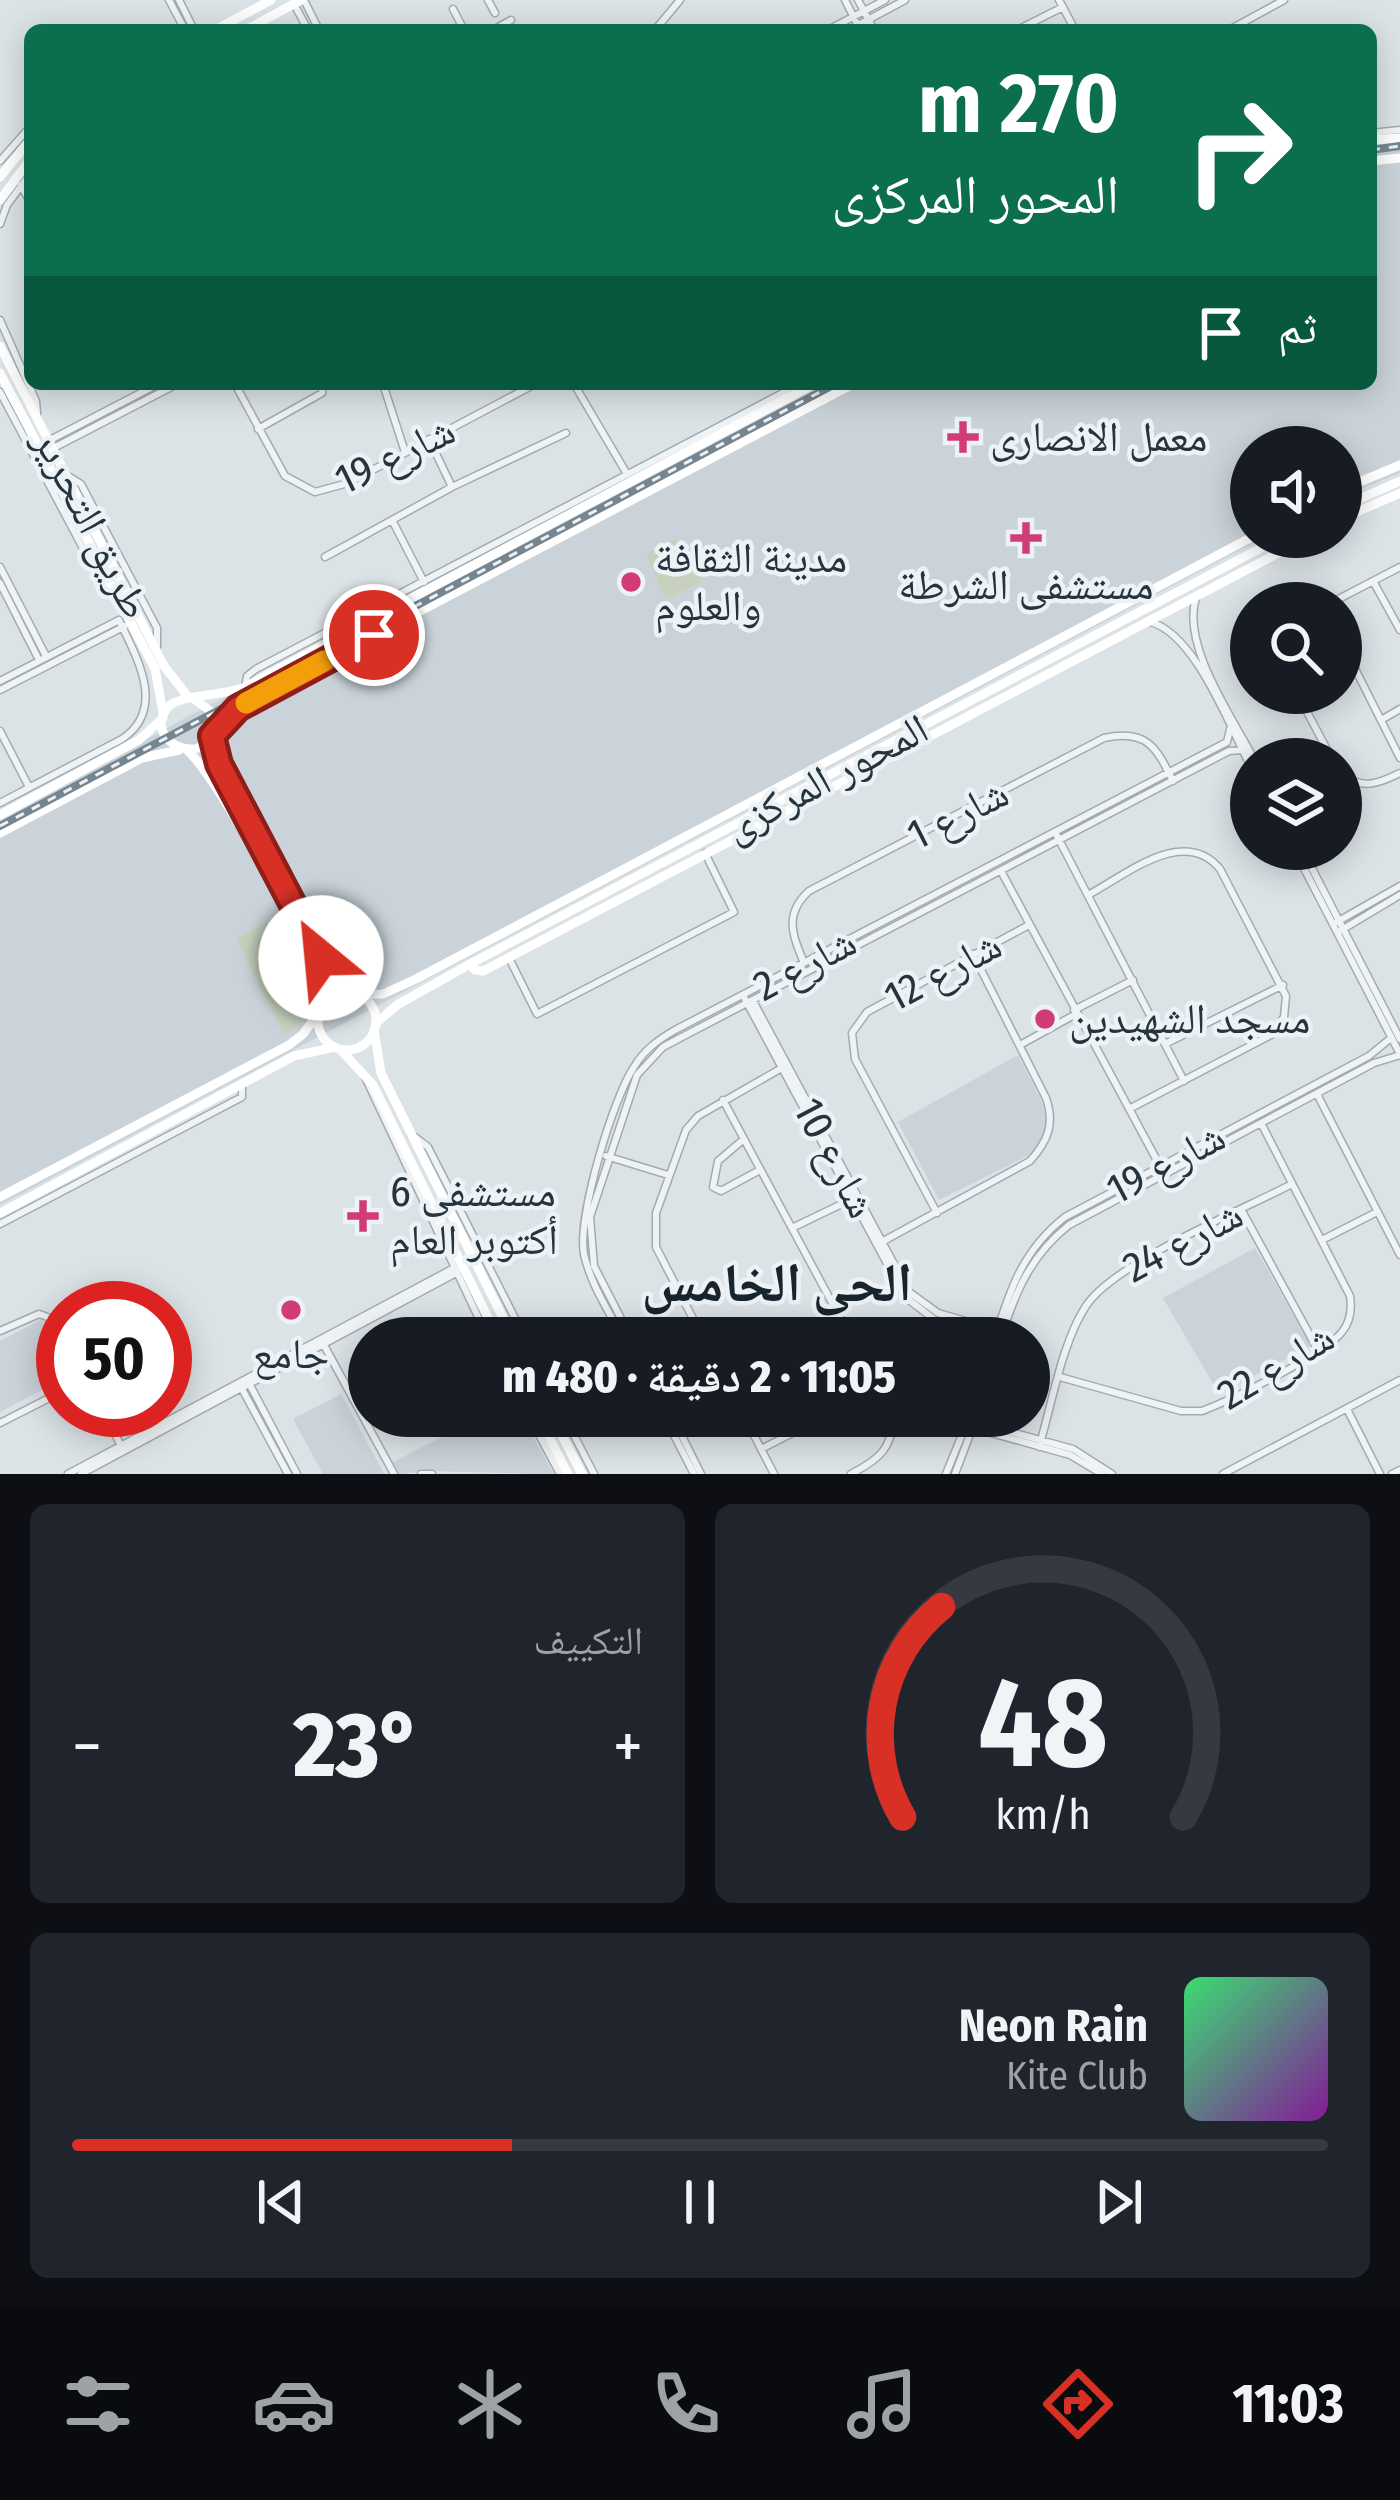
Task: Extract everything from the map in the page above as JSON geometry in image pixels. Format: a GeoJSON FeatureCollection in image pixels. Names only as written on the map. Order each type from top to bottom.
{"type":"FeatureCollection","features":[{"type":"Feature","properties":{"kind":"main road"},"geometry":{"type":"LineString","coordinates":[[226,24],[272,0]]}},
{"type":"Feature","properties":{"kind":"main road"},"geometry":{"type":"LineString","coordinates":[[257,24],[300,1]]}},
{"type":"Feature","properties":{"kind":"main road"},"geometry":{"type":"LineString","coordinates":[[0,177],[24,147]]}},
{"type":"Feature","properties":{"kind":"main road"},"geometry":{"type":"LineString","coordinates":[[0,200],[24,168]]}},
{"type":"Feature","properties":{"kind":"main road","name":"طريق التحرير"},"geometry":{"type":"LineString","coordinates":[[0,346],[159,679],[163,717]]}},
{"type":"Feature","properties":{"kind":"main road","name":"طريق التحرير"},"geometry":{"type":"LineString","coordinates":[[0,373],[4,398],[66,475],[130,619],[156,650],[169,676],[191,698]]}},
{"type":"Feature","properties":{"kind":"main road"},"geometry":{"type":"LineString","coordinates":[[0,815],[149,733],[173,703],[245,687],[516,538],[802,390]]}},
{"type":"Feature","properties":{"kind":"main road"},"geometry":{"type":"LineString","coordinates":[[0,833],[142,758],[205,745],[245,704],[843,390]]}},
{"type":"Feature","properties":{"kind":"main road"},"geometry":{"type":"LineString","coordinates":[[1362,481],[1400,466]]}},
{"type":"Feature","properties":{"kind":"main road"},"geometry":{"type":"LineString","coordinates":[[1362,498],[1400,481]]}},
{"type":"Feature","properties":{"kind":"main road"},"geometry":{"type":"LineString","coordinates":[[1362,510],[1400,493]]}},
{"type":"Feature","properties":{"kind":"main road","name":"المحور المركزى"},"geometry":{"type":"LineString","coordinates":[[356,994],[389,992],[707,818],[849,750],[860,738],[1230,548]]}},
{"type":"Feature","properties":{"kind":"main road","name":"المحور المركزى"},"geometry":{"type":"LineString","coordinates":[[374,1027],[392,1009],[470,964],[646,879],[716,836],[1242,558]]}},
{"type":"Feature","properties":{"kind":"main road"},"geometry":{"type":"LineString","coordinates":[[470,964],[480,971],[508,957],[646,879],[705,853],[1271,558]]}},
{"type":"Feature","properties":{"kind":"main road"},"geometry":{"type":"LineString","coordinates":[[986,677],[1000,657]]}},
{"type":"Feature","properties":{"kind":"main road"},"geometry":{"type":"LineString","coordinates":[[1042,664],[1063,667]]}},
{"type":"Feature","properties":{"kind":"main road"},"geometry":{"type":"LineString","coordinates":[[191,698],[209,708],[217,759],[313,969],[320,1033],[364,1073],[487,1317]]}},
{"type":"Feature","properties":{"kind":"main road"},"geometry":{"type":"LineString","coordinates":[[163,717],[167,740],[185,750],[216,784],[325,965],[372,1007],[379,1068],[502,1317]]}},
{"type":"Feature","properties":{"kind":"main road"},"geometry":{"type":"LineString","coordinates":[[849,750],[850,759],[865,758]]}},
{"type":"Feature","properties":{"kind":"main road"},"geometry":{"type":"LineString","coordinates":[[813,768],[827,766],[829,776]]}},
{"type":"Feature","properties":{"kind":"main road"},"geometry":{"type":"LineString","coordinates":[[707,818],[716,836]]}},
{"type":"Feature","properties":{"kind":"main road"},"geometry":{"type":"LineString","coordinates":[[550,907],[558,890]]}},
{"type":"Feature","properties":{"kind":"main road"},"geometry":{"type":"LineString","coordinates":[[447,962],[454,973]]}},
{"type":"Feature","properties":{"kind":"main road"},"geometry":{"type":"LineString","coordinates":[[0,1197],[137,1119],[289,1045],[338,993],[356,994]]}},
{"type":"Feature","properties":{"kind":"main road"},"geometry":{"type":"LineString","coordinates":[[0,1213],[302,1053],[358,1047],[374,1027]]}},
{"type":"Feature","properties":{"kind":"main road"},"geometry":{"type":"LineString","coordinates":[[364,1073],[369,1066],[379,1068]]}},
{"type":"Feature","properties":{"kind":"main road"},"geometry":{"type":"LineString","coordinates":[[440,1241],[452,1248]]}},
{"type":"Feature","properties":{"kind":"main road"},"geometry":{"type":"LineString","coordinates":[[551,1437],[564,1453]]}},
{"type":"Feature","properties":{"kind":"main road"},"geometry":{"type":"LineString","coordinates":[[559,1437],[572,1473]]}},
{"type":"Feature","properties":{"kind":"street"},"geometry":{"type":"LineString","coordinates":[[488,0],[495,13]]}},
{"type":"Feature","properties":{"kind":"street"},"geometry":{"type":"LineString","coordinates":[[660,24],[680,0]]}},
{"type":"Feature","properties":{"kind":"street"},"geometry":{"type":"LineString","coordinates":[[844,0],[857,24],[885,0]]}},
{"type":"Feature","properties":{"kind":"street"},"geometry":{"type":"LineString","coordinates":[[858,0],[871,24]]}},
{"type":"Feature","properties":{"kind":"street"},"geometry":{"type":"LineString","coordinates":[[866,15],[905,0]]}},
{"type":"Feature","properties":{"kind":"street"},"geometry":{"type":"LineString","coordinates":[[1240,24],[1284,0]]}},
{"type":"Feature","properties":{"kind":"street"},"geometry":{"type":"LineString","coordinates":[[1027,24],[1061,4]]}},
{"type":"Feature","properties":{"kind":"street"},"geometry":{"type":"LineString","coordinates":[[453,10],[461,24]]}},
{"type":"Feature","properties":{"kind":"street"},"geometry":{"type":"LineString","coordinates":[[264,24],[268,18]]}},
{"type":"Feature","properties":{"kind":"street"},"geometry":{"type":"LineString","coordinates":[[504,24],[511,20]]}},
{"type":"Feature","properties":{"kind":"street"},"geometry":{"type":"LineString","coordinates":[[0,161],[24,134]]}},
{"type":"Feature","properties":{"kind":"street"},"geometry":{"type":"LineString","coordinates":[[0,224],[24,181]]}},
{"type":"Feature","properties":{"kind":"street"},"geometry":{"type":"LineString","coordinates":[[21,185],[24,191]]}},
{"type":"Feature","properties":{"kind":"street"},"geometry":{"type":"LineString","coordinates":[[0,320],[24,378]]}},
{"type":"Feature","properties":{"kind":"street"},"geometry":{"type":"LineString","coordinates":[[30,390],[36,417]]}},
{"type":"Feature","properties":{"kind":"street"},"geometry":{"type":"LineString","coordinates":[[45,448],[151,390]]}},
{"type":"Feature","properties":{"kind":"street","name":"شارع 19"},"geometry":{"type":"LineString","coordinates":[[238,390],[285,476],[315,492],[338,488],[524,390]]}},
{"type":"Feature","properties":{"kind":"street"},"geometry":{"type":"LineString","coordinates":[[259,429],[322,390]]}},
{"type":"Feature","properties":{"kind":"street"},"geometry":{"type":"LineString","coordinates":[[385,390],[405,452]]}},
{"type":"Feature","properties":{"kind":"street"},"geometry":{"type":"LineString","coordinates":[[578,390],[627,474]]}},
{"type":"Feature","properties":{"kind":"street"},"geometry":{"type":"LineString","coordinates":[[245,687],[251,672],[516,538],[788,390]]}},
{"type":"Feature","properties":{"kind":"street"},"geometry":{"type":"LineString","coordinates":[[4,398],[85,552],[102,564]]}},
{"type":"Feature","properties":{"kind":"street"},"geometry":{"type":"LineString","coordinates":[[325,557],[566,433]]}},
{"type":"Feature","properties":{"kind":"street"},"geometry":{"type":"LineString","coordinates":[[429,440],[452,488]]}},
{"type":"Feature","properties":{"kind":"street"},"geometry":{"type":"LineString","coordinates":[[66,475],[81,484],[157,628],[156,650]]}},
{"type":"Feature","properties":{"kind":"street"},"geometry":{"type":"LineString","coordinates":[[392,520],[424,582]]}},
{"type":"Feature","properties":{"kind":"street"},"geometry":{"type":"LineString","coordinates":[[0,567],[45,663]]}},
{"type":"Feature","properties":{"kind":"street"},"geometry":{"type":"LineString","coordinates":[[1362,587],[1400,567]]}},
{"type":"Feature","properties":{"kind":"street"},"geometry":{"type":"LineString","coordinates":[[1373,581],[1400,630]]}},
{"type":"Feature","properties":{"kind":"street"},"geometry":{"type":"LineString","coordinates":[[0,583],[45,663]]}},
{"type":"Feature","properties":{"kind":"street"},"geometry":{"type":"LineString","coordinates":[[1176,636],[1186,626],[1199,592]]}},
{"type":"Feature","properties":{"kind":"street"},"geometry":{"type":"LineString","coordinates":[[0,686],[130,619],[147,689],[142,718],[124,743],[0,803]]}},
{"type":"Feature","properties":{"kind":"street"},"geometry":{"type":"LineString","coordinates":[[1147,621],[1176,636],[1235,738]]}},
{"type":"Feature","properties":{"kind":"street"},"geometry":{"type":"LineString","coordinates":[[1186,626],[1240,738]]}},
{"type":"Feature","properties":{"kind":"street"},"geometry":{"type":"LineString","coordinates":[[1362,682],[1400,758]]}},
{"type":"Feature","properties":{"kind":"street"},"geometry":{"type":"LineString","coordinates":[[1381,720],[1400,709]]}},
{"type":"Feature","properties":{"kind":"street","name":"شارع 2"},"geometry":{"type":"LineString","coordinates":[[616,1317],[591,1268],[582,1234],[584,1216],[634,1074],[663,1047],[748,998],[1226,742],[1230,729]]}},
{"type":"Feature","properties":{"kind":"street"},"geometry":{"type":"LineString","coordinates":[[0,731],[29,787]]}},
{"type":"Feature","properties":{"kind":"street","name":"شارع 1"},"geometry":{"type":"LineString","coordinates":[[807,968],[791,918],[797,902],[809,891],[1104,738],[1141,737],[1156,748],[1173,781]]}},
{"type":"Feature","properties":{"kind":"street","name":"شارع 2"},"geometry":{"type":"LineString","coordinates":[[1057,836],[1230,751]]}},
{"type":"Feature","properties":{"kind":"street"},"geometry":{"type":"LineString","coordinates":[[1362,785],[1400,773]]}},
{"type":"Feature","properties":{"kind":"street"},"geometry":{"type":"LineString","coordinates":[[1057,836],[1184,1081]]}},
{"type":"Feature","properties":{"kind":"street"},"geometry":{"type":"LineString","coordinates":[[1088,896],[1170,852],[1181,849],[1204,854],[1220,869],[1283,985],[1286,1007],[1271,1035],[1129,1109]]}},
{"type":"Feature","properties":{"kind":"street"},"geometry":{"type":"LineString","coordinates":[[508,957],[537,1014],[734,912],[705,853]]}},
{"type":"Feature","properties":{"kind":"street"},"geometry":{"type":"LineString","coordinates":[[999,867],[1162,1169]]}},
{"type":"Feature","properties":{"kind":"street"},"geometry":{"type":"LineString","coordinates":[[1308,870],[1400,1055]]}},
{"type":"Feature","properties":{"kind":"street"},"geometry":{"type":"LineString","coordinates":[[1337,927],[1400,891]]}},
{"type":"Feature","properties":{"kind":"street","name":"شارع 12"},"geometry":{"type":"LineString","coordinates":[[937,1213],[855,1059],[853,1033],[867,1012],[1029,925]]}},
{"type":"Feature","properties":{"kind":"street"},"geometry":{"type":"LineString","coordinates":[[877,1245],[1030,1161],[1047,1139],[1050,1111],[974,954]]}},
{"type":"Feature","properties":{"kind":"street"},"geometry":{"type":"LineString","coordinates":[[1020,1045],[1133,980]]}},
{"type":"Feature","properties":{"kind":"street"},"geometry":{"type":"LineString","coordinates":[[1165,1044],[1283,985]]}},
{"type":"Feature","properties":{"kind":"street","name":"شارع 10"},"geometry":{"type":"LineString","coordinates":[[748,998],[877,1245],[922,1304],[949,1317]]}},
{"type":"Feature","properties":{"kind":"street","name":"شارع 19"},"geometry":{"type":"LineString","coordinates":[[1162,1169],[1395,1038]]}},
{"type":"Feature","properties":{"kind":"street","name":"شارع 19"},"geometry":{"type":"LineString","coordinates":[[1004,1317],[1017,1273],[1042,1237],[1078,1209],[1261,1124],[1382,1059],[1400,1055]]}},
{"type":"Feature","properties":{"kind":"street"},"geometry":{"type":"LineString","coordinates":[[693,1317],[653,1236],[669,1175],[686,1130],[698,1116],[784,1068]]}},
{"type":"Feature","properties":{"kind":"street"},"geometry":{"type":"LineString","coordinates":[[364,1073],[365,1085],[478,1317]]}},
{"type":"Feature","properties":{"kind":"street"},"geometry":{"type":"LineString","coordinates":[[0,1224],[242,1097],[242,1085]]}},
{"type":"Feature","properties":{"kind":"street"},"geometry":{"type":"LineString","coordinates":[[1317,1094],[1400,1255]]}},
{"type":"Feature","properties":{"kind":"street"},"geometry":{"type":"LineString","coordinates":[[723,1100],[840,1317]]}},
{"type":"Feature","properties":{"kind":"street"},"geometry":{"type":"LineString","coordinates":[[1283,1100],[1288,1109]]}},
{"type":"Feature","properties":{"kind":"street","name":"شارع 22"},"geometry":{"type":"LineString","coordinates":[[1060,1377],[1191,1412],[1221,1403],[1318,1350],[1343,1331],[1352,1308],[1350,1296],[1261,1124]]}},
{"type":"Feature","properties":{"kind":"street"},"geometry":{"type":"LineString","coordinates":[[411,1134],[428,1147],[514,1317]]}},
{"type":"Feature","properties":{"kind":"street"},"geometry":{"type":"LineString","coordinates":[[744,1138],[718,1161],[713,1187],[722,1191],[762,1169]]}},
{"type":"Feature","properties":{"kind":"street"},"geometry":{"type":"LineString","coordinates":[[606,1156],[669,1175]]}},
{"type":"Feature","properties":{"kind":"street","name":"شارع 24"},"geometry":{"type":"LineString","coordinates":[[1040,1444],[1078,1320],[1096,1293],[1128,1268],[1292,1184]]}},
{"type":"Feature","properties":{"kind":"street"},"geometry":{"type":"LineString","coordinates":[[794,1227],[852,1198]]}},
{"type":"Feature","properties":{"kind":"street"},"geometry":{"type":"LineString","coordinates":[[1241,1210],[1318,1350]]}},
{"type":"Feature","properties":{"kind":"street"},"geometry":{"type":"LineString","coordinates":[[1322,1240],[1377,1212]]}},
{"type":"Feature","properties":{"kind":"street"},"geometry":{"type":"LineString","coordinates":[[68,1474],[245,1385],[455,1270]]}},
{"type":"Feature","properties":{"kind":"street"},"geometry":{"type":"LineString","coordinates":[[0,1331],[36,1314]]}},
{"type":"Feature","properties":{"kind":"street"},"geometry":{"type":"LineString","coordinates":[[322,1342],[394,1474]]}},
{"type":"Feature","properties":{"kind":"street"},"geometry":{"type":"LineString","coordinates":[[1223,1474],[1399,1383]]}},
{"type":"Feature","properties":{"kind":"street"},"geometry":{"type":"LineString","coordinates":[[245,1385],[292,1474]]}},
{"type":"Feature","properties":{"kind":"street"},"geometry":{"type":"LineString","coordinates":[[0,1423],[36,1405]]}},
{"type":"Feature","properties":{"kind":"street"},"geometry":{"type":"LineString","coordinates":[[1347,1408],[1380,1474]]}},
{"type":"Feature","properties":{"kind":"street"},"geometry":{"type":"LineString","coordinates":[[117,1437],[123,1448]]}},
{"type":"Feature","properties":{"kind":"street"},"geometry":{"type":"LineString","coordinates":[[548,1437],[572,1473]]}},
{"type":"Feature","properties":{"kind":"street"},"geometry":{"type":"LineString","coordinates":[[575,1437],[594,1474]]}},
{"type":"Feature","properties":{"kind":"street"},"geometry":{"type":"LineString","coordinates":[[679,1437],[698,1474]]}},
{"type":"Feature","properties":{"kind":"street"},"geometry":{"type":"LineString","coordinates":[[755,1437],[775,1474]]}},
{"type":"Feature","properties":{"kind":"street"},"geometry":{"type":"LineString","coordinates":[[761,1449],[785,1437]]}},
{"type":"Feature","properties":{"kind":"street"},"geometry":{"type":"LineString","coordinates":[[851,1474],[886,1451],[892,1437]]}},
{"type":"Feature","properties":{"kind":"street"},"geometry":{"type":"LineString","coordinates":[[951,1474],[965,1437]]}},
{"type":"Feature","properties":{"kind":"street"},"geometry":{"type":"LineString","coordinates":[[1019,1437],[1070,1455],[1102,1474]]}},
{"type":"Feature","properties":{"kind":"street"},"geometry":{"type":"LineString","coordinates":[[1040,1444],[1091,1458],[1112,1474]]}},
{"type":"Feature","properties":{"kind":"street"},"geometry":{"type":"LineString","coordinates":[[81,1474],[123,1448]]}},
{"type":"Feature","properties":{"kind":"street"},"geometry":{"type":"LineString","coordinates":[[421,1474],[432,1474]]}},
{"type":"Feature","properties":{"kind":"shaded area"},"geometry":{"type":"Polygon","coordinates":[[[1400,144],[1400,473],[1362,488],[1362,426],[1230,426],[1230,555],[0,1205],[0,821],[185,718],[818,390],[1377,390],[1377,146],[1400,144]]]}},
{"type":"Feature","properties":{"kind":"shaded area"},"geometry":{"type":"Polygon","coordinates":[[[1018,1055],[1041,1100],[1047,1120],[1043,1138],[1029,1155],[939,1200],[898,1122],[1018,1055]]]}},
{"type":"Feature","properties":{"kind":"shaded area"},"geometry":{"type":"Polygon","coordinates":[[[1255,1248],[1311,1346],[1219,1394],[1163,1298],[1255,1248]]]}},
{"type":"Feature","properties":{"kind":"shaded area"},"geometry":{"type":"Polygon","coordinates":[[[36,1322],[36,1393],[0,1412],[0,1341],[36,1322]]]}},
{"type":"Feature","properties":{"kind":"shaded area"},"geometry":{"type":"Polygon","coordinates":[[[341,1394],[348,1407],[348,1437],[364,1437],[384,1474],[323,1474],[293,1419],[341,1394]]]}},
{"type":"Feature","properties":{"kind":"shaded area"},"geometry":{"type":"Polygon","coordinates":[[[442,1437],[533,1437],[554,1474],[399,1474],[393,1462],[442,1437]]]}},
{"type":"Feature","properties":{"kind":"green space"},"geometry":{"type":"Polygon","coordinates":[[[676,539],[702,582],[666,600],[646,554],[676,539]]]}},
{"type":"Feature","properties":{"kind":"green space"},"geometry":{"type":"Polygon","coordinates":[[[280,918],[314,993],[300,1022],[284,1035],[236,938],[280,918]]]}},
{"type":"Feature","properties":{"kind":"railway"},"geometry":{"type":"LineString","coordinates":[[1377,149],[1400,146]]}},
{"type":"Feature","properties":{"kind":"railway"},"geometry":{"type":"LineString","coordinates":[[0,826],[824,390]]}},
{"type":"Feature","properties":{"kind":"slow traffic"},"geometry":{"type":"LineString","coordinates":[[246,703],[324,661]]}},
{"type":"Feature","properties":{"kind":"place","name":"معمل الانصارى"},"geometry":{"type":"Point","coordinates":[963,437]}},
{"type":"Feature","properties":{"kind":"place","name":"مستشفى الشرطة"},"geometry":{"type":"Point","coordinates":[1026,538]}},
{"type":"Feature","properties":{"kind":"place","name":"مدينة الثقافة والعلوم"},"geometry":{"type":"Point","coordinates":[631,582]}},
{"type":"Feature","properties":{"kind":"place","name":"مسجد الشهيدين"},"geometry":{"type":"Point","coordinates":[1045,1019]}},
{"type":"Feature","properties":{"kind":"place","name":"مستشفى 6 أكتوبر العام"},"geometry":{"type":"Point","coordinates":[363,1216]}},
{"type":"Feature","properties":{"kind":"place","name":"جامع"},"geometry":{"type":"Point","coordinates":[291,1310]}},
{"type":"Feature","properties":{"kind":"district","name":"الحى الخامس"},"geometry":{"type":"Point","coordinates":[777,1283]}},
{"type":"Feature","properties":{"kind":"route"},"geometry":{"type":"LineString","coordinates":[[321,958],[219,764],[212,736],[238,708],[374,635]]}}]}
